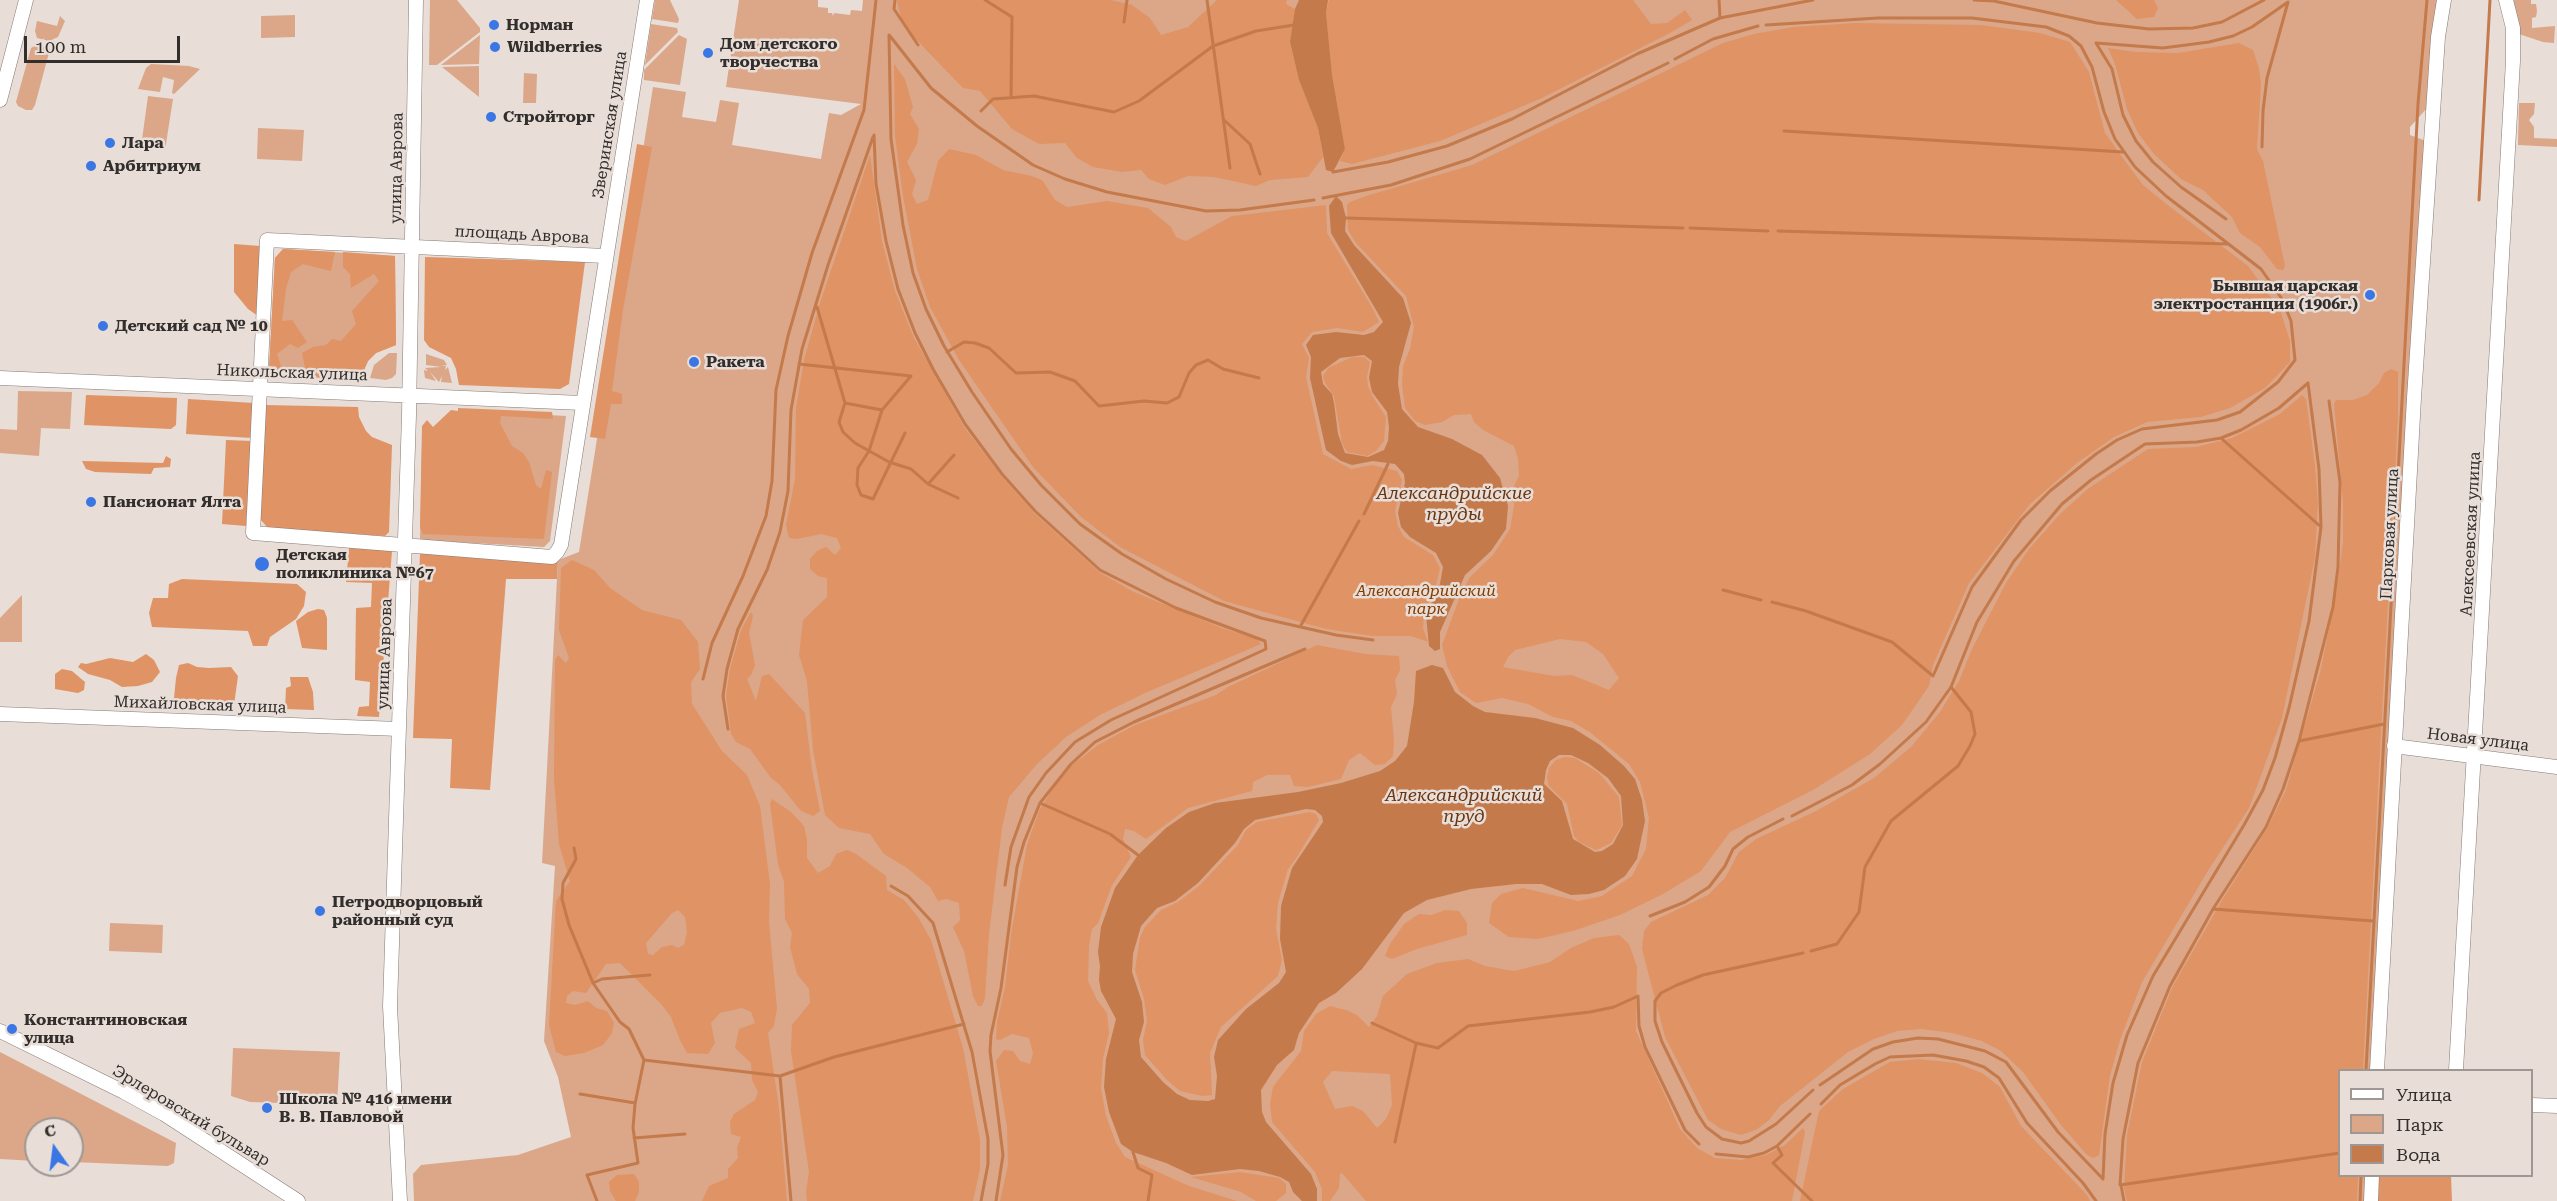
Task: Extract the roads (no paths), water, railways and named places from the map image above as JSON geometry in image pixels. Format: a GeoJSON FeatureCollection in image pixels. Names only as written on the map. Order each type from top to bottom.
{"type":"FeatureCollection","features":[{"type":"Feature","properties":{"kind":"street"},"geometry":{"type":"LineString","coordinates":[[0,100],[26,0]]}},
{"type":"Feature","properties":{"kind":"street","name":"улица Аврова"},"geometry":{"type":"LineString","coordinates":[[400,1201],[390,1006],[409,395],[416,0]]}},
{"type":"Feature","properties":{"kind":"street","name":"Зверинская улица"},"geometry":{"type":"LineString","coordinates":[[605,256],[646,0]]}},
{"type":"Feature","properties":{"kind":"street","name":"Парковая улица"},"geometry":{"type":"LineString","coordinates":[[2377,1069],[2426,209],[2438,37],[2444,0]]}},
{"type":"Feature","properties":{"kind":"street","name":"Алексеевская улица"},"geometry":{"type":"LineString","coordinates":[[2456,1069],[2513,61],[2513,28],[2506,0]]}},
{"type":"Feature","properties":{"kind":"street","name":"площадь Аврова"},"geometry":{"type":"LineString","coordinates":[[267,240],[605,256],[561,545],[552,557],[253,533],[267,240]]}},
{"type":"Feature","properties":{"kind":"street","name":"Никольская улица"},"geometry":{"type":"LineString","coordinates":[[0,378],[582,403]]}},
{"type":"Feature","properties":{"kind":"street","name":"Михайловская улица"},"geometry":{"type":"LineString","coordinates":[[0,714],[399,729]]}},
{"type":"Feature","properties":{"kind":"street","name":"Новая улица"},"geometry":{"type":"LineString","coordinates":[[2394,746],[2557,767]]}},
{"type":"Feature","properties":{"kind":"street","name":"Эрлеровский бульвар"},"geometry":{"type":"LineString","coordinates":[[0,1031],[164,1114],[298,1201]]}},
{"type":"Feature","properties":{"kind":"street"},"geometry":{"type":"LineString","coordinates":[[2533,1105],[2557,1106]]}},
{"type":"Feature","properties":{"kind":"street"},"geometry":{"type":"LineString","coordinates":[[2371,1201],[2372,1177]]}},
{"type":"Feature","properties":{"kind":"water"},"geometry":{"type":"Polygon","coordinates":[[[1299,0],[1328,0],[1326,13],[1332,75],[1345,149],[1333,172],[1326,170],[1318,128],[1299,80],[1290,42],[1295,9],[1299,0]]]}},
{"type":"Feature","properties":{"kind":"water","name":"Александрийские пруды"},"geometry":{"type":"Polygon","coordinates":[[[1336,196],[1342,202],[1346,218],[1345,231],[1354,245],[1403,298],[1411,323],[1399,367],[1398,384],[1402,409],[1418,427],[1452,439],[1482,455],[1500,478],[1508,506],[1506,529],[1491,551],[1465,575],[1440,632],[1440,649],[1435,651],[1429,646],[1426,615],[1439,589],[1443,567],[1436,553],[1410,537],[1401,527],[1398,513],[1405,483],[1404,474],[1395,464],[1373,461],[1352,465],[1341,461],[1326,450],[1310,378],[1311,357],[1306,345],[1313,335],[1336,332],[1364,335],[1374,332],[1383,322],[1331,233],[1329,206],[1336,196]],[[1364,355],[1340,358],[1321,372],[1323,384],[1332,394],[1338,434],[1345,453],[1368,457],[1384,450],[1388,441],[1389,427],[1387,412],[1372,392],[1369,378],[1372,361],[1364,355]]]}},
{"type":"Feature","properties":{"kind":"water","name":"Александрийский пруд"},"geometry":{"type":"Polygon","coordinates":[[[1432,665],[1443,668],[1455,692],[1485,712],[1535,718],[1573,728],[1600,745],[1635,779],[1642,800],[1645,821],[1637,859],[1625,876],[1604,890],[1589,894],[1571,895],[1542,884],[1516,884],[1471,889],[1427,900],[1404,913],[1362,969],[1336,993],[1319,1003],[1299,1033],[1294,1050],[1277,1065],[1261,1090],[1262,1112],[1266,1122],[1311,1174],[1317,1189],[1317,1201],[1302,1201],[1293,1192],[1289,1182],[1259,1171],[1240,1169],[1192,1175],[1133,1152],[1121,1144],[1109,1112],[1104,1087],[1106,1059],[1116,1019],[1101,991],[1098,952],[1101,927],[1115,888],[1138,855],[1166,828],[1189,812],[1215,803],[1298,792],[1341,783],[1380,771],[1395,761],[1407,746],[1416,671],[1432,665]],[[1559,755],[1550,761],[1544,784],[1562,801],[1573,839],[1595,852],[1602,851],[1613,844],[1623,825],[1621,796],[1608,778],[1588,763],[1571,755],[1559,755]],[[1306,809],[1255,820],[1244,829],[1235,843],[1198,883],[1175,901],[1157,908],[1141,926],[1133,954],[1132,972],[1142,1002],[1144,1022],[1139,1040],[1141,1057],[1163,1082],[1177,1094],[1190,1100],[1215,1099],[1217,1076],[1214,1057],[1218,1040],[1246,1009],[1279,983],[1286,972],[1280,939],[1281,906],[1292,868],[1323,822],[1322,816],[1315,810],[1306,809]]]}},
{"type":"Feature","properties":{"kind":"waterway"},"geometry":{"type":"LineString","coordinates":[[703,679],[712,643],[743,576],[766,516],[772,481],[776,390],[788,336],[812,253],[864,110],[876,0]]}},
{"type":"Feature","properties":{"kind":"waterway"},"geometry":{"type":"LineString","coordinates":[[895,0],[894,9],[918,45]]}},
{"type":"Feature","properties":{"kind":"waterway"},"geometry":{"type":"LineString","coordinates":[[985,0],[1012,17],[1011,98]]}},
{"type":"Feature","properties":{"kind":"waterway"},"geometry":{"type":"LineString","coordinates":[[1124,22],[1127,0]]}},
{"type":"Feature","properties":{"kind":"waterway"},"geometry":{"type":"LineString","coordinates":[[1207,0],[1230,168]]}},
{"type":"Feature","properties":{"kind":"waterway"},"geometry":{"type":"LineString","coordinates":[[1719,0],[1720,18]]}},
{"type":"Feature","properties":{"kind":"waterway"},"geometry":{"type":"LineString","coordinates":[[1333,172],[1388,162],[1447,146],[1512,119],[1637,54],[1720,18],[1813,0]]}},
{"type":"Feature","properties":{"kind":"waterway"},"geometry":{"type":"LineString","coordinates":[[1974,0],[1994,1],[2097,23],[2149,29],[2193,28],[2222,22],[2264,0]]}},
{"type":"Feature","properties":{"kind":"waterway"},"geometry":{"type":"LineString","coordinates":[[2366,1069],[2418,104],[2427,0]]}},
{"type":"Feature","properties":{"kind":"waterway"},"geometry":{"type":"LineString","coordinates":[[2479,200],[2490,0]]}},
{"type":"Feature","properties":{"kind":"waterway"},"geometry":{"type":"LineString","coordinates":[[2226,219],[2181,187],[2153,162],[2136,141],[2123,115],[2112,69],[2096,43],[2163,48],[2209,42],[2233,36],[2252,27],[2288,2],[2267,78],[2262,147]]}},
{"type":"Feature","properties":{"kind":"waterway"},"geometry":{"type":"LineString","coordinates":[[1766,25],[1878,18],[1972,18],[2046,27],[2069,36],[2081,46],[2092,67],[2104,112],[2115,139],[2135,167],[2166,196],[2261,269],[2282,299],[2291,321],[2295,360],[2278,382],[2240,412],[2217,420],[2142,429],[2117,440],[2096,454],[2050,491],[2021,520],[1972,587],[1933,676],[1892,642],[1806,611],[1772,602]]}},
{"type":"Feature","properties":{"kind":"waterway"},"geometry":{"type":"LineString","coordinates":[[981,111],[993,99],[1034,96],[1114,112],[1139,101],[1213,46],[1256,31],[1294,25]]}},
{"type":"Feature","properties":{"kind":"waterway"},"geometry":{"type":"LineString","coordinates":[[1675,59],[1713,39],[1758,26]]}},
{"type":"Feature","properties":{"kind":"waterway"},"geometry":{"type":"LineString","coordinates":[[889,35],[891,139],[903,225],[913,273],[926,309],[944,346],[1011,449],[1041,485],[1080,524],[1122,554],[1166,579],[1215,602],[1261,618],[1336,635],[1373,640]]}},
{"type":"Feature","properties":{"kind":"waterway"},"geometry":{"type":"LineString","coordinates":[[890,36],[931,88],[977,126],[1033,165],[1065,179],[1107,192],[1206,211],[1240,210],[1314,200]]}},
{"type":"Feature","properties":{"kind":"waterway"},"geometry":{"type":"LineString","coordinates":[[1323,198],[1391,185],[1470,159],[1668,63]]}},
{"type":"Feature","properties":{"kind":"waterway"},"geometry":{"type":"LineString","coordinates":[[1224,120],[1250,144],[1260,174]]}},
{"type":"Feature","properties":{"kind":"waterway"},"geometry":{"type":"LineString","coordinates":[[1784,131],[2123,152]]}},
{"type":"Feature","properties":{"kind":"waterway"},"geometry":{"type":"LineString","coordinates":[[874,135],[876,184],[886,241],[898,289],[915,333],[933,369],[965,424],[1002,474],[1035,511],[1100,570],[1176,608],[1265,641],[1266,649],[1111,720],[1075,742],[1046,773],[1029,797],[1011,847],[1005,885]]}},
{"type":"Feature","properties":{"kind":"waterway"},"geometry":{"type":"LineString","coordinates":[[728,729],[723,696],[727,669],[738,629],[767,570],[780,532],[788,491],[791,410],[802,349],[828,265],[873,137]]}},
{"type":"Feature","properties":{"kind":"waterway"},"geometry":{"type":"LineString","coordinates":[[1346,218],[1683,228]]}},
{"type":"Feature","properties":{"kind":"waterway"},"geometry":{"type":"LineString","coordinates":[[1690,228],[1768,231]]}},
{"type":"Feature","properties":{"kind":"waterway"},"geometry":{"type":"LineString","coordinates":[[1778,231],[2227,244]]}},
{"type":"Feature","properties":{"kind":"waterway"},"geometry":{"type":"LineString","coordinates":[[817,307],[845,403],[839,422],[843,432],[855,443],[889,462],[911,469],[928,484],[958,498]]}},
{"type":"Feature","properties":{"kind":"waterway"},"geometry":{"type":"LineString","coordinates":[[947,352],[964,342],[975,343],[989,348],[1016,373],[1050,372],[1075,381],[1099,406],[1144,401],[1167,403],[1179,397],[1189,373],[1196,365],[1208,360],[1223,369],[1259,378]]}},
{"type":"Feature","properties":{"kind":"waterway"},"geometry":{"type":"LineString","coordinates":[[799,364],[911,376],[882,410],[869,451],[858,468],[857,485],[861,495],[873,499],[905,433]]}},
{"type":"Feature","properties":{"kind":"waterway"},"geometry":{"type":"LineString","coordinates":[[2222,439],[2321,527],[2319,469],[2308,383]]}},
{"type":"Feature","properties":{"kind":"waterway"},"geometry":{"type":"LineString","coordinates":[[1792,816],[1852,785],[1880,764],[1926,722],[1951,687],[1977,622],[2014,561],[2062,504],[2091,480],[2145,444],[2197,442],[2221,438],[2241,430],[2279,408],[2308,383]]}},
{"type":"Feature","properties":{"kind":"waterway"},"geometry":{"type":"LineString","coordinates":[[2329,401],[2340,482],[2338,567],[2333,607],[2299,741],[2384,724]]}},
{"type":"Feature","properties":{"kind":"waterway"},"geometry":{"type":"LineString","coordinates":[[845,403],[882,410]]}},
{"type":"Feature","properties":{"kind":"waterway"},"geometry":{"type":"LineString","coordinates":[[929,483],[954,455]]}},
{"type":"Feature","properties":{"kind":"waterway"},"geometry":{"type":"LineString","coordinates":[[1364,514],[1388,464]]}},
{"type":"Feature","properties":{"kind":"waterway"},"geometry":{"type":"LineString","coordinates":[[1300,627],[1359,521]]}},
{"type":"Feature","properties":{"kind":"waterway"},"geometry":{"type":"LineString","coordinates":[[1820,1085],[1873,1049],[1893,1042],[1918,1038],[1938,1039],[1985,1051],[2006,1062],[2058,1132],[2103,1179],[2105,1134],[2113,1083],[2127,1035],[2153,976],[2244,825],[2263,790],[2275,758],[2309,621],[2321,527]]}},
{"type":"Feature","properties":{"kind":"waterway"},"geometry":{"type":"LineString","coordinates":[[1723,590],[1761,600]]}},
{"type":"Feature","properties":{"kind":"waterway"},"geometry":{"type":"LineString","coordinates":[[1108,833],[1040,803],[1071,764],[1095,742],[1134,722],[1305,649]]}},
{"type":"Feature","properties":{"kind":"waterway"},"geometry":{"type":"LineString","coordinates":[[1811,951],[1837,944],[1859,912],[1865,867],[1891,821],[1958,766],[1970,746],[1975,734],[1971,712],[1951,687]]}},
{"type":"Feature","properties":{"kind":"waterway"},"geometry":{"type":"LineString","coordinates":[[2299,741],[2283,789],[2266,827],[2213,909],[2373,921]]}},
{"type":"Feature","properties":{"kind":"waterway"},"geometry":{"type":"LineString","coordinates":[[996,1201],[1003,1155],[990,1051],[991,1035],[1001,988],[1017,867],[1024,842],[1040,803]]}},
{"type":"Feature","properties":{"kind":"waterway"},"geometry":{"type":"LineString","coordinates":[[1650,916],[1685,902],[1709,887],[1725,866],[1733,849],[1748,837],[1783,819]]}},
{"type":"Feature","properties":{"kind":"waterway"},"geometry":{"type":"LineString","coordinates":[[1110,834],[1138,855]]}},
{"type":"Feature","properties":{"kind":"waterway"},"geometry":{"type":"LineString","coordinates":[[574,848],[576,859],[563,883],[562,899],[569,925],[593,983]]}},
{"type":"Feature","properties":{"kind":"waterway"},"geometry":{"type":"LineString","coordinates":[[891,886],[908,896],[933,923],[972,1052],[988,1139],[988,1164],[981,1201]]}},
{"type":"Feature","properties":{"kind":"waterway"},"geometry":{"type":"LineString","coordinates":[[2213,909],[2170,986],[2138,1063],[2123,1139],[2120,1185],[2338,1153]]}},
{"type":"Feature","properties":{"kind":"waterway"},"geometry":{"type":"LineString","coordinates":[[1803,953],[1703,975],[1677,985],[1661,993],[1655,1001],[1655,1021],[1662,1042],[1697,1113],[1706,1127],[1722,1139],[1741,1143],[1749,1141],[1776,1124],[1813,1090]]}},
{"type":"Feature","properties":{"kind":"waterway"},"geometry":{"type":"LineString","coordinates":[[597,1201],[587,1175],[638,1163],[633,1128],[635,1104],[644,1060],[629,1029],[620,1022],[593,983],[602,979],[650,975]]}},
{"type":"Feature","properties":{"kind":"waterway"},"geometry":{"type":"LineString","coordinates":[[1372,1023],[1416,1043],[1438,1048],[1468,1026],[1590,1012],[1614,1007],[1638,996],[1639,1026],[1645,1047],[1685,1130],[1699,1144]]}},
{"type":"Feature","properties":{"kind":"waterway"},"geometry":{"type":"LineString","coordinates":[[644,1060],[780,1076],[834,1057],[964,1024]]}},
{"type":"Feature","properties":{"kind":"waterway"},"geometry":{"type":"LineString","coordinates":[[1395,1142],[1416,1044]]}},
{"type":"Feature","properties":{"kind":"waterway"},"geometry":{"type":"LineString","coordinates":[[1821,1104],[1840,1085],[1890,1057],[1933,1055],[1984,1067],[1999,1078],[2027,1123],[2083,1183],[2096,1201]]}},
{"type":"Feature","properties":{"kind":"waterway"},"geometry":{"type":"LineString","coordinates":[[780,1076],[791,1201]]}},
{"type":"Feature","properties":{"kind":"waterway"},"geometry":{"type":"LineString","coordinates":[[580,1094],[635,1103]]}},
{"type":"Feature","properties":{"kind":"waterway"},"geometry":{"type":"LineString","coordinates":[[1810,1114],[1777,1146],[1782,1155],[1773,1163],[1812,1201]]}},
{"type":"Feature","properties":{"kind":"waterway"},"geometry":{"type":"LineString","coordinates":[[634,1138],[685,1134]]}},
{"type":"Feature","properties":{"kind":"waterway"},"geometry":{"type":"LineString","coordinates":[[1716,1154],[1748,1157],[1764,1153],[1777,1146]]}},
{"type":"Feature","properties":{"kind":"waterway"},"geometry":{"type":"LineString","coordinates":[[1133,1152],[1138,1168],[1152,1175],[1148,1201]]}},
{"type":"Feature","properties":{"kind":"waterway"},"geometry":{"type":"LineString","coordinates":[[2360,1201],[2361,1177]]}},
{"type":"Feature","properties":{"kind":"waterway"},"geometry":{"type":"LineString","coordinates":[[2121,1185],[2124,1201]]}},
{"type":"Feature","properties":{"kind":"place","name":"Норман"},"geometry":{"type":"Point","coordinates":[494,25]}},
{"type":"Feature","properties":{"kind":"place","name":"Wildberries"},"geometry":{"type":"Point","coordinates":[495,47]}},
{"type":"Feature","properties":{"kind":"place","name":"Дом детского творчества"},"geometry":{"type":"Point","coordinates":[708,53]}},
{"type":"Feature","properties":{"kind":"place","name":"Стройторг"},"geometry":{"type":"Point","coordinates":[491,117]}},
{"type":"Feature","properties":{"kind":"place","name":"Лара"},"geometry":{"type":"Point","coordinates":[110,143]}},
{"type":"Feature","properties":{"kind":"place","name":"Арбитриум"},"geometry":{"type":"Point","coordinates":[91,166]}},
{"type":"Feature","properties":{"kind":"place","name":"Бывшая царская электростанция (1906г.)"},"geometry":{"type":"Point","coordinates":[2370,295]}},
{"type":"Feature","properties":{"kind":"place","name":"Детский сад № 10"},"geometry":{"type":"Point","coordinates":[103,326]}},
{"type":"Feature","properties":{"kind":"place","name":"Ракета"},"geometry":{"type":"Point","coordinates":[694,362]}},
{"type":"Feature","properties":{"kind":"place","name":"Пансионат Ялта"},"geometry":{"type":"Point","coordinates":[91,502]}},
{"type":"Feature","properties":{"kind":"place","name":"Детская поликлиника №67"},"geometry":{"type":"Point","coordinates":[262,564]}},
{"type":"Feature","properties":{"kind":"place","name":"Петродворцовый районный суд"},"geometry":{"type":"Point","coordinates":[320,911]}},
{"type":"Feature","properties":{"kind":"place","name":"Константиновская улица"},"geometry":{"type":"Point","coordinates":[12,1029]}},
{"type":"Feature","properties":{"kind":"place","name":"Школа № 416 имени В. В. Павловой"},"geometry":{"type":"Point","coordinates":[267,1108]}},
{"type":"Feature","properties":{"kind":"park label","name":"Александрийский парк"},"geometry":{"type":"Point","coordinates":[1426,600]}}]}
